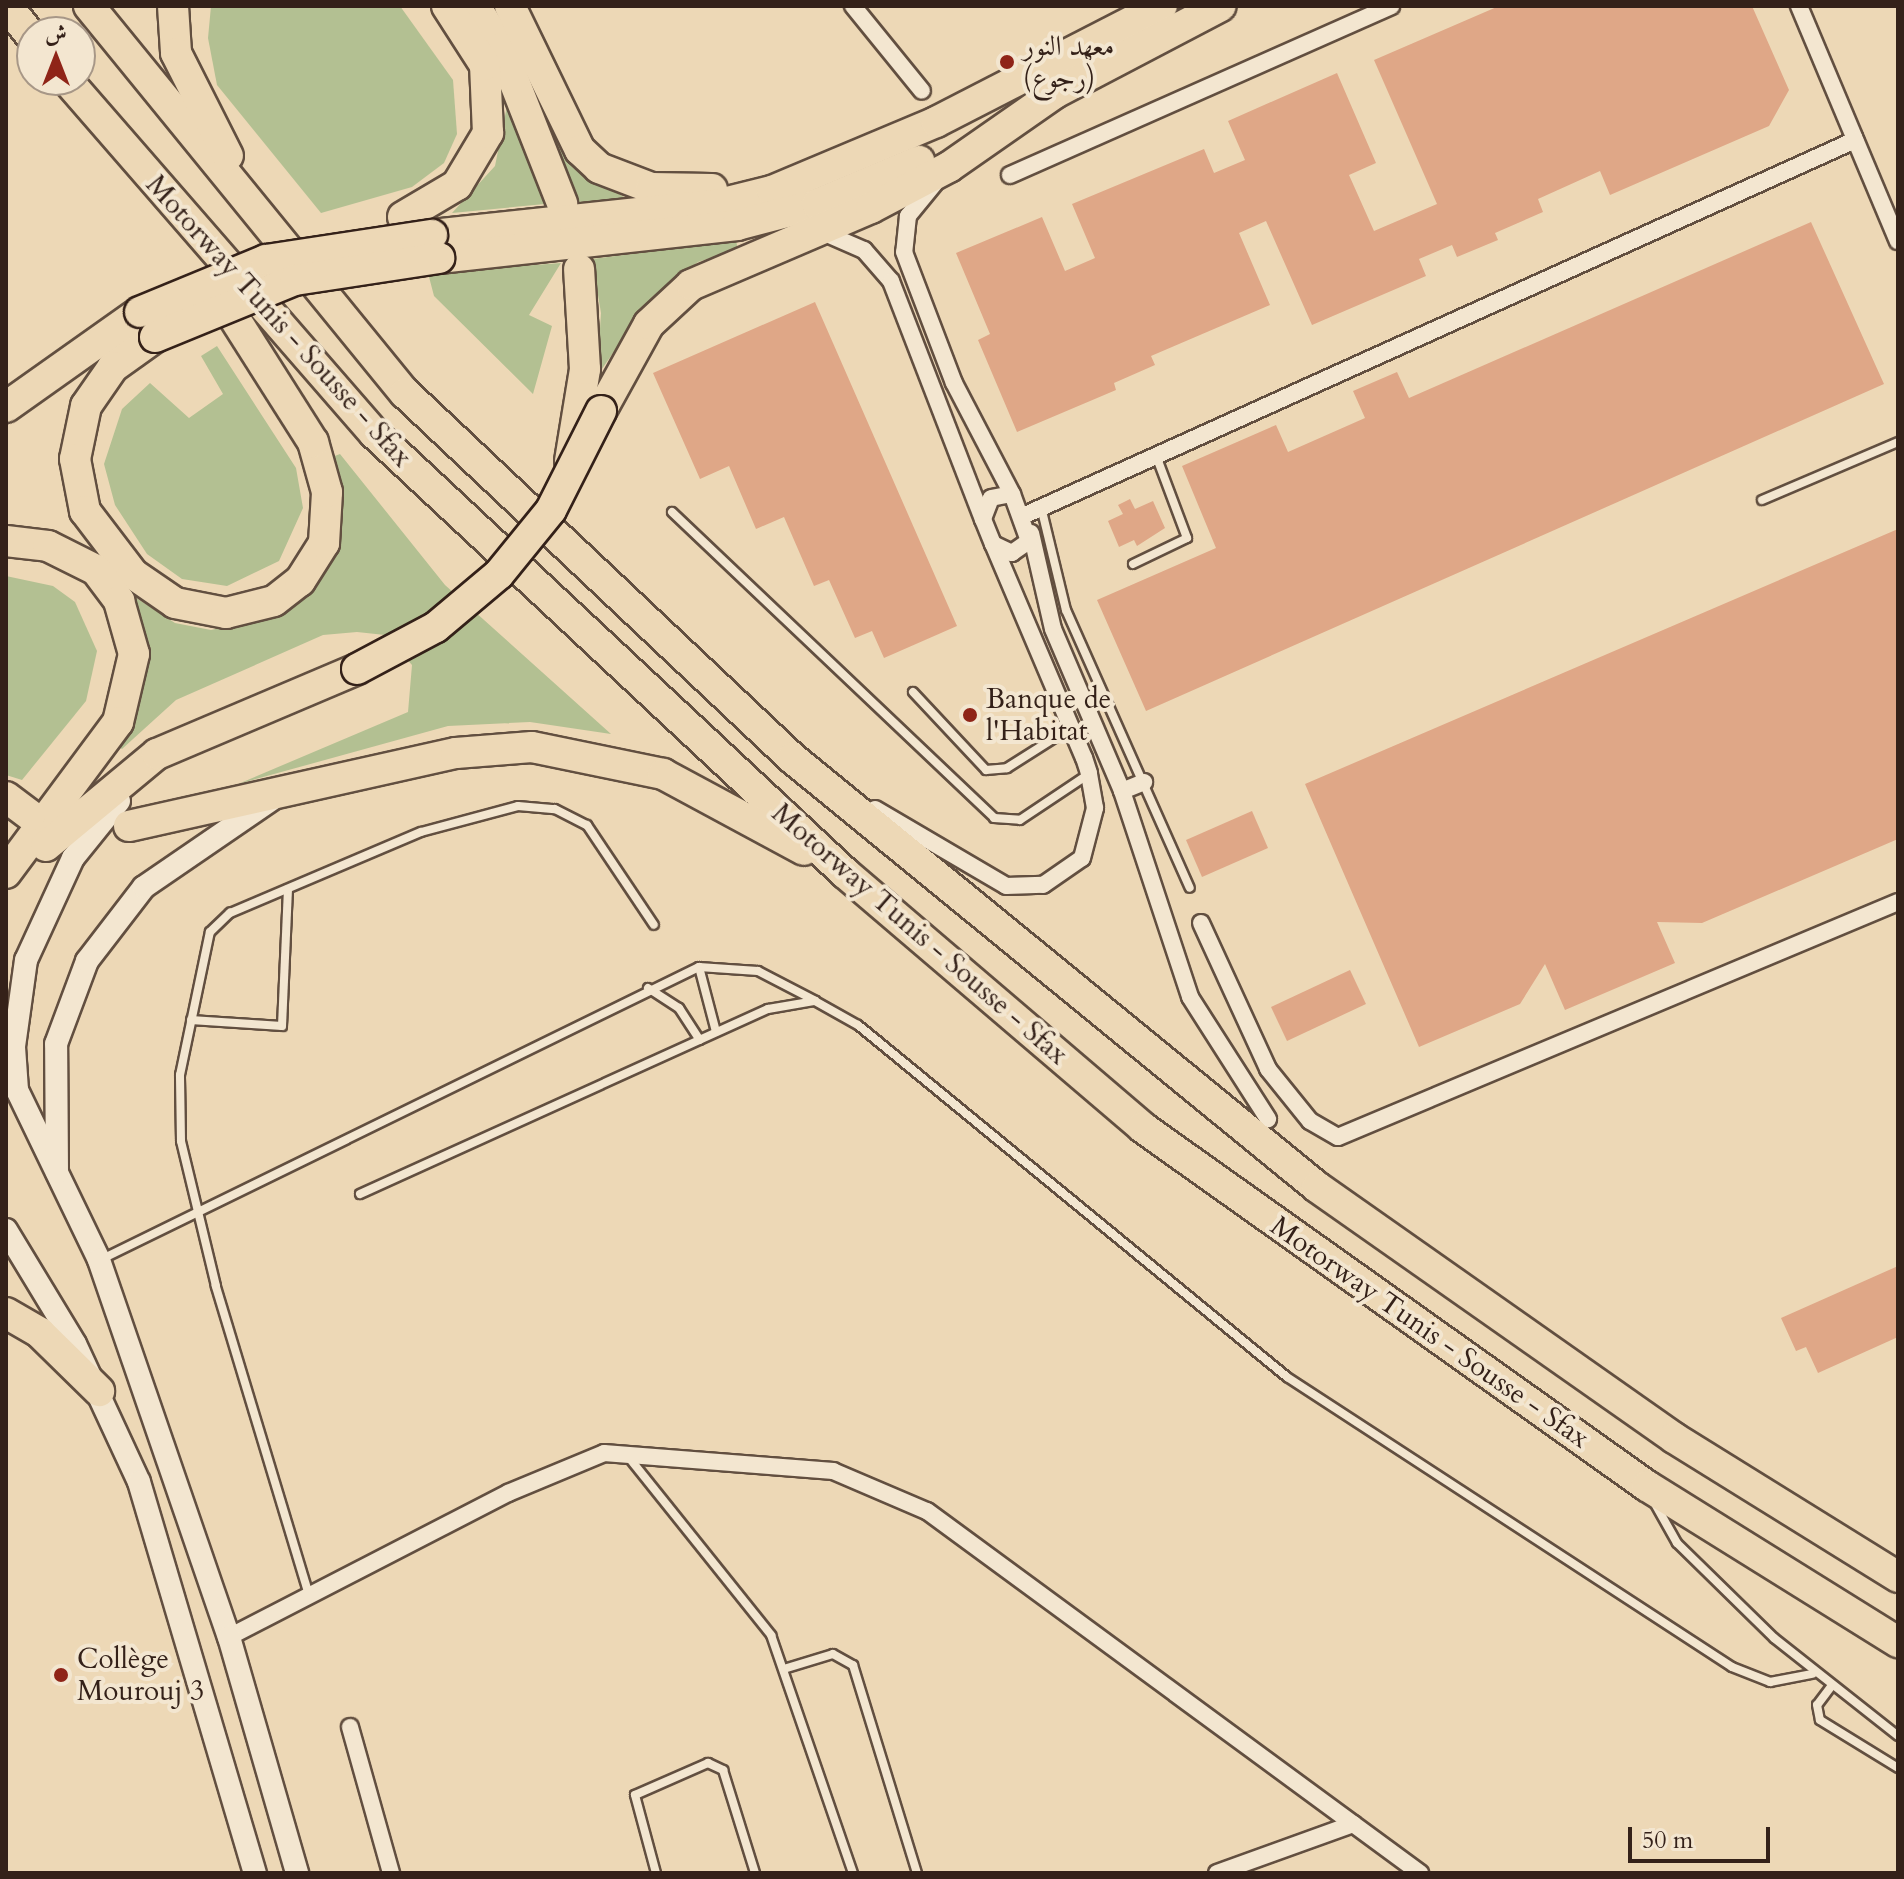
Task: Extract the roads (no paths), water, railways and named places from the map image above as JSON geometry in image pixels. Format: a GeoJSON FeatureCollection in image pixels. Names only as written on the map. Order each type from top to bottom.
{"type":"FeatureCollection","features":[{"type":"Feature","properties":{"kind":"highway","name":"Motorway Tunis - Sousse - Sfax"},"geometry":{"type":"LineString","coordinates":[[89,6],[268,245],[405,393],[792,758],[1317,1187],[1674,1438],[1898,1577]]}},
{"type":"Feature","properties":{"kind":"highway"},"geometry":{"type":"LineString","coordinates":[[173,6],[172,39],[191,89],[268,245]]}},
{"type":"Feature","properties":{"kind":"highway"},"geometry":{"type":"LineString","coordinates":[[6,407],[148,325],[268,245],[299,243],[403,217],[457,185],[488,133],[485,65],[447,6]]}},
{"type":"Feature","properties":{"kind":"highway"},"geometry":{"type":"LineString","coordinates":[[475,6],[501,48],[562,203]]}},
{"type":"Feature","properties":{"kind":"highway"},"geometry":{"type":"LineString","coordinates":[[510,6],[580,150],[623,180],[701,191],[843,162]]}},
{"type":"Feature","properties":{"kind":"highway"},"geometry":{"type":"LineString","coordinates":[[123,148],[297,414],[323,470],[324,543],[300,581],[274,601],[226,613],[175,603],[133,574],[85,511],[75,459],[86,406],[148,325],[295,280],[436,246],[715,205],[843,162],[1162,6]]}},
{"type":"Feature","properties":{"kind":"highway"},"geometry":{"type":"LineString","coordinates":[[268,245],[436,246],[662,238],[777,216],[897,172],[1221,6]]}},
{"type":"Feature","properties":{"kind":"highway"},"geometry":{"type":"LineString","coordinates":[[6,888],[121,777],[236,718],[357,669],[436,627],[489,584],[551,510],[592,407],[670,299],[724,268],[819,231],[949,167],[1055,93]]}},
{"type":"Feature","properties":{"kind":"highway","name":"Motorway Tunis - Sousse - Sfax"},"geometry":{"type":"LineString","coordinates":[[80,96],[374,433],[845,873],[1142,1127],[1647,1486],[1898,1642]]}},
{"type":"Feature","properties":{"kind":"highway"},"geometry":{"type":"LineString","coordinates":[[579,269],[592,407]]}},
{"type":"Feature","properties":{"kind":"highway"},"geometry":{"type":"LineString","coordinates":[[6,541],[48,546],[96,570],[127,618],[134,663],[118,722],[6,873]]}},
{"type":"Feature","properties":{"kind":"highway"},"geometry":{"type":"LineString","coordinates":[[129,826],[274,798],[456,753],[559,749],[663,774],[845,873]]}},
{"type":"Feature","properties":{"kind":"highway"},"geometry":{"type":"LineString","coordinates":[[1268,1119],[1317,1187]]}},
{"type":"Feature","properties":{"kind":"highway"},"geometry":{"type":"LineString","coordinates":[[6,1313],[40,1333],[99,1391]]}},
{"type":"Feature","properties":{"kind":"main road"},"geometry":{"type":"LineString","coordinates":[[236,718],[101,819],[61,878],[39,928],[20,987],[14,1069],[26,1120],[99,1260],[229,1637],[297,1873]]}},
{"type":"Feature","properties":{"kind":"main road"},"geometry":{"type":"LineString","coordinates":[[57,1178],[56,1044],[87,961],[144,887],[274,798]]}},
{"type":"Feature","properties":{"kind":"main road"},"geometry":{"type":"LineString","coordinates":[[6,1230],[99,1391],[155,1529],[255,1873]]}},
{"type":"Feature","properties":{"kind":"street"},"geometry":{"type":"LineString","coordinates":[[853,6],[922,91]]}},
{"type":"Feature","properties":{"kind":"street"},"geometry":{"type":"LineString","coordinates":[[1010,175],[1391,6]]}},
{"type":"Feature","properties":{"kind":"street"},"geometry":{"type":"LineString","coordinates":[[1799,6],[1898,241]]}},
{"type":"Feature","properties":{"kind":"street"},"geometry":{"type":"LineString","coordinates":[[1033,513],[1855,140]]}},
{"type":"Feature","properties":{"kind":"street"},"geometry":{"type":"LineString","coordinates":[[949,167],[908,216],[904,252],[954,383],[1012,494],[1033,513]]}},
{"type":"Feature","properties":{"kind":"street"},"geometry":{"type":"LineString","coordinates":[[792,758],[983,877],[1018,888],[1054,881],[1082,858],[1095,808],[1089,773],[993,544],[891,281],[864,250],[819,231]]}},
{"type":"Feature","properties":{"kind":"street"},"geometry":{"type":"LineString","coordinates":[[983,519],[991,498],[1012,494]]}},
{"type":"Feature","properties":{"kind":"street"},"geometry":{"type":"LineString","coordinates":[[1033,513],[1031,533],[1062,656],[1122,791],[1190,997],[1268,1119]]}},
{"type":"Feature","properties":{"kind":"street"},"geometry":{"type":"LineString","coordinates":[[993,544],[1012,553],[1031,533]]}},
{"type":"Feature","properties":{"kind":"street"},"geometry":{"type":"LineString","coordinates":[[1122,791],[1144,782]]}},
{"type":"Feature","properties":{"kind":"street"},"geometry":{"type":"LineString","coordinates":[[1201,923],[1268,1069],[1310,1121],[1338,1137],[1898,902]]}},
{"type":"Feature","properties":{"kind":"street"},"geometry":{"type":"LineString","coordinates":[[229,1637],[508,1493],[624,1449],[833,1471],[898,1493],[1420,1873]]}},
{"type":"Feature","properties":{"kind":"street"},"geometry":{"type":"LineString","coordinates":[[350,1727],[391,1873]]}},
{"type":"Feature","properties":{"kind":"street"},"geometry":{"type":"LineString","coordinates":[[1217,1873],[1353,1824]]}},
{"type":"Feature","properties":{"kind":"lane"},"geometry":{"type":"LineString","coordinates":[[1762,500],[1898,442]]}},
{"type":"Feature","properties":{"kind":"lane"},"geometry":{"type":"LineString","coordinates":[[1133,564],[1187,538],[1157,458]]}},
{"type":"Feature","properties":{"kind":"lane"},"geometry":{"type":"LineString","coordinates":[[672,512],[994,818],[1020,820],[1089,773]]}},
{"type":"Feature","properties":{"kind":"lane"},"geometry":{"type":"LineString","coordinates":[[1033,513],[1066,610],[1190,888]]}},
{"type":"Feature","properties":{"kind":"lane"},"geometry":{"type":"LineString","coordinates":[[913,692],[986,770],[1007,768],[1071,728]]}},
{"type":"Feature","properties":{"kind":"lane"},"geometry":{"type":"LineString","coordinates":[[309,1595],[196,1209],[179,1108],[191,1020],[215,924],[288,889],[446,824],[532,806],[587,825],[654,925]]}},
{"type":"Feature","properties":{"kind":"lane"},"geometry":{"type":"LineString","coordinates":[[191,1020],[282,1026],[288,889]]}},
{"type":"Feature","properties":{"kind":"lane"},"geometry":{"type":"LineString","coordinates":[[99,1260],[196,1209],[648,988],[699,967],[758,971],[858,1025],[1287,1377],[1753,1679],[1782,1682],[1812,1674]]}},
{"type":"Feature","properties":{"kind":"lane"},"geometry":{"type":"LineString","coordinates":[[699,967],[716,1032]]}},
{"type":"Feature","properties":{"kind":"lane"},"geometry":{"type":"LineString","coordinates":[[648,988],[679,1008],[700,1040]]}},
{"type":"Feature","properties":{"kind":"lane"},"geometry":{"type":"LineString","coordinates":[[360,1194],[716,1032],[791,1001],[815,1001]]}},
{"type":"Feature","properties":{"kind":"lane"},"geometry":{"type":"LineString","coordinates":[[624,1449],[665,1511],[762,1622],[787,1668],[853,1873]]}},
{"type":"Feature","properties":{"kind":"lane"},"geometry":{"type":"LineString","coordinates":[[1647,1486],[1677,1543],[1812,1674],[1898,1736]]}},
{"type":"Feature","properties":{"kind":"lane"},"geometry":{"type":"LineString","coordinates":[[787,1668],[833,1654],[853,1665],[917,1873]]}},
{"type":"Feature","properties":{"kind":"lane"},"geometry":{"type":"LineString","coordinates":[[1830,1688],[1817,1705],[1820,1720],[1898,1768]]}},
{"type":"Feature","properties":{"kind":"lane"},"geometry":{"type":"LineString","coordinates":[[656,1873],[635,1795],[708,1763],[723,1770],[755,1873]]}},
{"type":"Feature","properties":{"kind":"place","name":"معهد النور (رجوع)"},"geometry":{"type":"Point","coordinates":[1007,62]}},
{"type":"Feature","properties":{"kind":"place","name":"Banque de l'Habitat"},"geometry":{"type":"Point","coordinates":[970,715]}},
{"type":"Feature","properties":{"kind":"place","name":"Collège Mourouj 3"},"geometry":{"type":"Point","coordinates":[61,1675]}}]}
